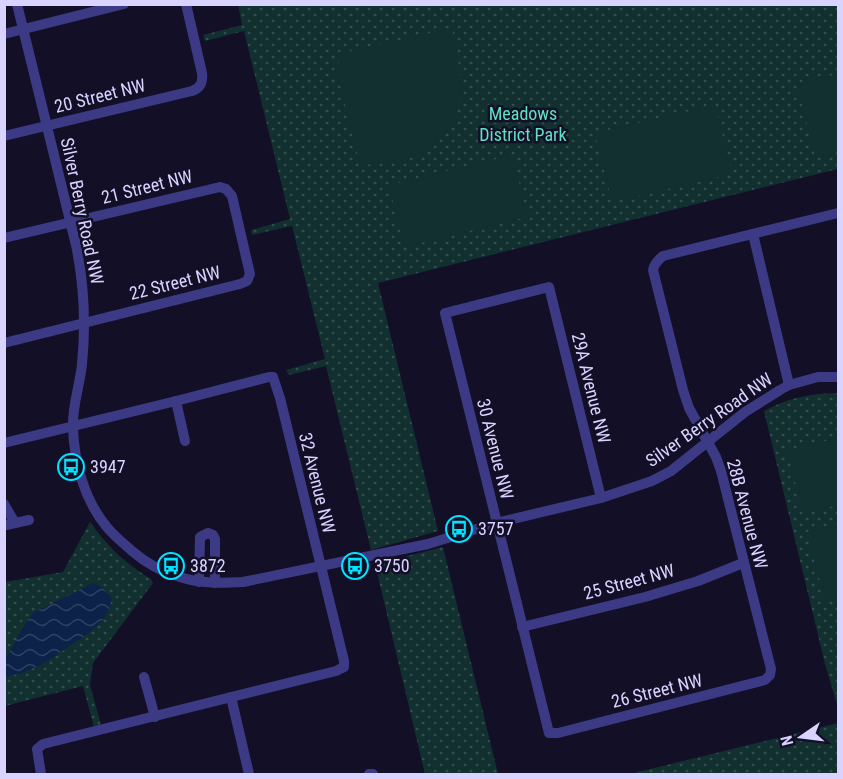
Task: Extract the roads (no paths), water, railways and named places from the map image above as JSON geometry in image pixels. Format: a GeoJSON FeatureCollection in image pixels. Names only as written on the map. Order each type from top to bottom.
{"type":"FeatureCollection","features":[{"type":"Feature","properties":{"kind":"street","name":"Silver Berry Road NW"},"geometry":{"type":"LineString","coordinates":[[17,4],[81,271],[84,298],[82,363],[73,426],[82,483],[92,506],[106,526],[142,559],[160,570],[199,582],[254,580],[429,544],[496,524],[601,498],[652,481],[672,471],[745,412],[789,385],[818,377],[838,377]]}},
{"type":"Feature","properties":{"kind":"street"},"geometry":{"type":"LineString","coordinates":[[4,34],[124,4]]}},
{"type":"Feature","properties":{"kind":"street","name":"20 Street NW"},"geometry":{"type":"LineString","coordinates":[[4,136],[192,91],[198,87],[201,84],[202,73],[186,4]]}},
{"type":"Feature","properties":{"kind":"street","name":"21 Street NW"},"geometry":{"type":"LineString","coordinates":[[4,238],[220,187],[226,189],[232,196],[250,269],[248,279]]}},
{"type":"Feature","properties":{"kind":"street"},"geometry":{"type":"LineString","coordinates":[[789,385],[753,234],[838,213]]}},
{"type":"Feature","properties":{"kind":"street","name":"28B Avenue NW"},"geometry":{"type":"LineString","coordinates":[[753,234],[663,256],[656,262],[653,270],[682,390],[721,471],[771,669],[770,675]]}},
{"type":"Feature","properties":{"kind":"street","name":"22 Street NW"},"geometry":{"type":"LineString","coordinates":[[4,343],[240,284],[248,279]]}},
{"type":"Feature","properties":{"kind":"street","name":"29A Avenue NW"},"geometry":{"type":"LineString","coordinates":[[445,313],[549,287],[601,498]]}},
{"type":"Feature","properties":{"kind":"street","name":"30 Avenue NW"},"geometry":{"type":"LineString","coordinates":[[445,313],[549,733]]}},
{"type":"Feature","properties":{"kind":"street","name":"32 Avenue NW"},"geometry":{"type":"LineString","coordinates":[[176,401],[269,376],[273,378],[280,398],[344,661],[344,667],[336,671],[231,697]]}},
{"type":"Feature","properties":{"kind":"street"},"geometry":{"type":"LineString","coordinates":[[4,443],[176,401],[185,441]]}},
{"type":"Feature","properties":{"kind":"street"},"geometry":{"type":"LineString","coordinates":[[4,504],[11,524],[29,519]]}},
{"type":"Feature","properties":{"kind":"street"},"geometry":{"type":"LineString","coordinates":[[199,582],[200,537],[208,533],[215,539],[215,583]]}},
{"type":"Feature","properties":{"kind":"street","name":"25 Street NW"},"geometry":{"type":"LineString","coordinates":[[522,627],[645,597],[698,581],[743,562]]}},
{"type":"Feature","properties":{"kind":"street","name":"26 Street NW"},"geometry":{"type":"LineString","coordinates":[[549,733],[558,733],[765,680],[770,675]]}},
{"type":"Feature","properties":{"kind":"street"},"geometry":{"type":"LineString","coordinates":[[144,677],[154,717]]}},
{"type":"Feature","properties":{"kind":"street"},"geometry":{"type":"LineString","coordinates":[[42,774],[36,753],[43,744],[231,697],[249,774]]}},
{"type":"Feature","properties":{"kind":"water"},"geometry":{"type":"Polygon","coordinates":[[[93,583],[103,588],[112,599],[101,622],[57,655],[29,670],[5,677],[5,657],[33,613],[93,583]]]}},
{"type":"Feature","properties":{"kind":"place","name":"3947"},"geometry":{"type":"Point","coordinates":[71,467]}},
{"type":"Feature","properties":{"kind":"place","name":"3757"},"geometry":{"type":"Point","coordinates":[459,529]}},
{"type":"Feature","properties":{"kind":"place","name":"3872"},"geometry":{"type":"Point","coordinates":[171,566]}},
{"type":"Feature","properties":{"kind":"place","name":"3750"},"geometry":{"type":"Point","coordinates":[355,566]}},
{"type":"Feature","properties":{"kind":"park label","name":"Meadows District Park"},"geometry":{"type":"Point","coordinates":[523,124]}}]}
